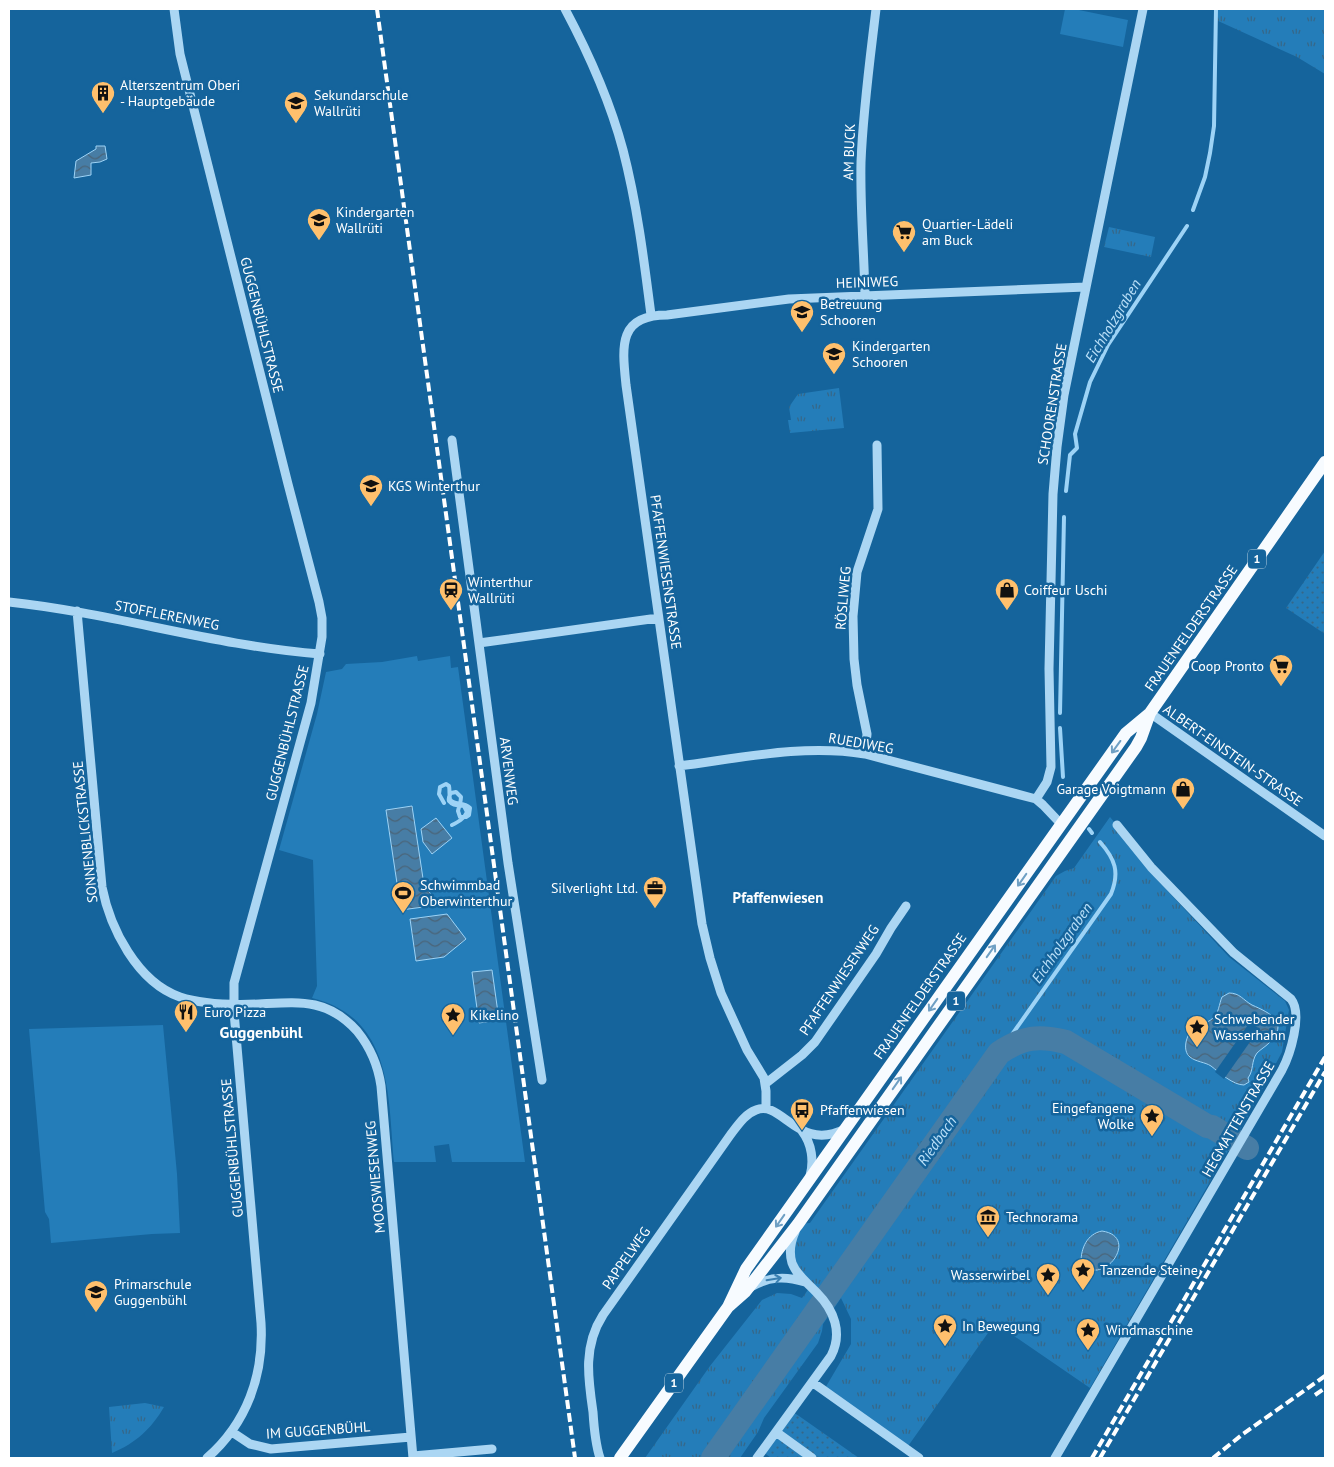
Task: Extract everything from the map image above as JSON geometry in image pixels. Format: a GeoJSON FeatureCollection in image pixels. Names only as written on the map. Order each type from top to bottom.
{"type":"FeatureCollection","features":[{"type":"Feature","properties":{"kind":"main road","name":"FRAUENFELDERSTRASSE"},"geometry":{"type":"LineString","coordinates":[[728,1307],[745,1292],[798,1224],[1136,747],[1150,713],[1325,462]]}},
{"type":"Feature","properties":{"kind":"main road","name":"FRAUENFELDERSTRASSE"},"geometry":{"type":"LineString","coordinates":[[620,1458],[728,1307],[746,1269],[1061,824],[1126,733],[1150,713]]}},
{"type":"Feature","properties":{"kind":"street","name":"GUGGENBÜHLSTRASSE"},"geometry":{"type":"LineString","coordinates":[[174,9],[180,54],[317,592],[322,626],[320,654],[308,717],[236,972],[234,1004],[262,1345],[259,1371],[247,1406],[232,1432],[207,1458]]}},
{"type":"Feature","properties":{"kind":"street"},"geometry":{"type":"LineString","coordinates":[[565,9],[599,80],[623,149],[634,197],[651,315]]}},
{"type":"Feature","properties":{"kind":"street","name":"AM BUCK"},"geometry":{"type":"LineString","coordinates":[[864,296],[862,141],[865,95],[876,9]]}},
{"type":"Feature","properties":{"kind":"street","name":"SCHOORENSTRASSE"},"geometry":{"type":"LineString","coordinates":[[1036,799],[1047,782],[1052,767],[1050,659],[1053,494],[1057,446],[1064,395],[1143,9]]}},
{"type":"Feature","properties":{"kind":"street","name":"HEINIWEG"},"geometry":{"type":"LineString","coordinates":[[651,315],[667,315],[773,301],[1086,287]]}},
{"type":"Feature","properties":{"kind":"street","name":"PFAFFENWIESENSTRASSE"},"geometry":{"type":"LineString","coordinates":[[651,315],[629,329],[625,340],[624,364],[699,910],[710,958],[727,1006],[765,1084],[766,1108]]}},
{"type":"Feature","properties":{"kind":"street","name":"ARVENWEG"},"geometry":{"type":"LineString","coordinates":[[452,440],[508,862],[542,1080]]}},
{"type":"Feature","properties":{"kind":"street","name":"RÖSLIWEG"},"geometry":{"type":"LineString","coordinates":[[865,754],[867,734],[857,686],[853,616],[857,572],[878,509],[877,445]]}},
{"type":"Feature","properties":{"kind":"street","name":"STOFFLERENWEG"},"geometry":{"type":"LineString","coordinates":[[9,602],[76,611],[250,646],[320,654]]}},
{"type":"Feature","properties":{"kind":"street","name":"SONNENBLICKSTRASSE"},"geometry":{"type":"LineString","coordinates":[[76,611],[102,887],[110,918],[128,953],[164,989],[178,997],[234,1004]]}},
{"type":"Feature","properties":{"kind":"street"},"geometry":{"type":"LineString","coordinates":[[479,643],[658,618]]}},
{"type":"Feature","properties":{"kind":"street","name":"ALBERT-EINSTEIN-STRASSE"},"geometry":{"type":"LineString","coordinates":[[1150,713],[1325,836]]}},
{"type":"Feature","properties":{"kind":"street","name":"RUEDIWEG"},"geometry":{"type":"LineString","coordinates":[[679,766],[801,750],[838,750],[865,754],[1036,799]]}},
{"type":"Feature","properties":{"kind":"street"},"geometry":{"type":"LineString","coordinates":[[1036,799],[1061,824]]}},
{"type":"Feature","properties":{"kind":"street","name":"HEGMATTENSTRASSE"},"geometry":{"type":"LineString","coordinates":[[1055,1458],[1286,1062],[1296,1016],[1294,1002],[1284,992],[1234,954],[1151,867],[1117,825]]}},
{"type":"Feature","properties":{"kind":"street","name":"PFAFFENWIESENWEG"},"geometry":{"type":"LineString","coordinates":[[765,1084],[802,1055],[814,1042],[876,954],[906,906]]}},
{"type":"Feature","properties":{"kind":"street","name":"MOOSWIESENWEG"},"geometry":{"type":"LineString","coordinates":[[234,1004],[290,1002],[306,1003],[321,1007],[338,1015],[352,1026],[368,1046],[375,1061],[381,1086],[413,1457]]}},
{"type":"Feature","properties":{"kind":"street"},"geometry":{"type":"LineString","coordinates":[[766,1108],[802,1131],[811,1134],[838,1133],[845,1129]]}},
{"type":"Feature","properties":{"kind":"street","name":"PAPPELWEG"},"geometry":{"type":"LineString","coordinates":[[600,1458],[588,1362],[591,1339],[596,1326],[737,1126],[752,1112],[766,1108]]}},
{"type":"Feature","properties":{"kind":"street"},"geometry":{"type":"LineString","coordinates":[[802,1131],[808,1139],[811,1150],[812,1168],[808,1181]]}},
{"type":"Feature","properties":{"kind":"street"},"geometry":{"type":"LineString","coordinates":[[757,1458],[831,1356],[836,1342],[836,1325],[831,1312],[816,1292],[796,1271],[792,1261],[792,1242],[798,1224]]}},
{"type":"Feature","properties":{"kind":"street"},"geometry":{"type":"LineString","coordinates":[[745,1292],[758,1283],[774,1278],[792,1278],[805,1282]]}},
{"type":"Feature","properties":{"kind":"street"},"geometry":{"type":"LineString","coordinates":[[812,1382],[919,1458]]}},
{"type":"Feature","properties":{"kind":"street","name":"IM GUGGENBÜHL"},"geometry":{"type":"LineString","coordinates":[[232,1432],[250,1444],[271,1449],[411,1436]]}},
{"type":"Feature","properties":{"kind":"street"},"geometry":{"type":"LineString","coordinates":[[776,1432],[812,1458]]}},
{"type":"Feature","properties":{"kind":"street"},"geometry":{"type":"LineString","coordinates":[[413,1457],[492,1449]]}},
{"type":"Feature","properties":{"kind":"green space"},"geometry":{"type":"Polygon","coordinates":[[[1065,9],[1074,9],[1128,20],[1123,47],[1060,34],[1065,9]]]}},
{"type":"Feature","properties":{"kind":"green space"},"geometry":{"type":"Polygon","coordinates":[[[1216,9],[1325,9],[1325,74],[1297,57],[1216,20],[1216,9]]]}},
{"type":"Feature","properties":{"kind":"green space"},"geometry":{"type":"Polygon","coordinates":[[[1109,227],[1155,237],[1151,257],[1104,247],[1109,227]]]}},
{"type":"Feature","properties":{"kind":"green space"},"geometry":{"type":"Polygon","coordinates":[[[839,388],[844,428],[790,433],[789,407],[798,394],[839,388]]]}},
{"type":"Feature","properties":{"kind":"green space"},"geometry":{"type":"Polygon","coordinates":[[[1325,551],[1325,634],[1286,608],[1325,551]]]}},
{"type":"Feature","properties":{"kind":"green space","name":"Schwimmbad Oberwinterthur"},"geometry":{"type":"Polygon","coordinates":[[[417,656],[418,661],[450,656],[451,668],[458,667],[525,1162],[452,1162],[449,1144],[434,1146],[436,1162],[394,1162],[387,1086],[381,1063],[372,1041],[358,1023],[339,1008],[312,998],[317,986],[313,860],[279,850],[317,714],[326,672],[342,669],[346,664],[382,662],[417,656]]]}},
{"type":"Feature","properties":{"kind":"green space"},"geometry":{"type":"Polygon","coordinates":[[[1110,817],[1151,867],[1149,871],[1229,957],[1285,1001],[1289,1010],[1282,1052],[1243,1125],[1090,1388],[995,1323],[906,1449],[824,1390],[851,1344],[851,1319],[841,1298],[823,1324],[818,1343],[764,1418],[758,1432],[740,1458],[645,1458],[710,1366],[762,1300],[777,1293],[791,1294],[802,1298],[810,1287],[792,1261],[798,1224],[810,1223],[1056,876],[1074,868],[1110,817]]]}},
{"type":"Feature","properties":{"kind":"green space"},"geometry":{"type":"Polygon","coordinates":[[[163,1025],[177,1174],[180,1233],[51,1243],[49,1219],[45,1212],[29,1029],[163,1025]]]}},
{"type":"Feature","properties":{"kind":"green space"},"geometry":{"type":"Polygon","coordinates":[[[145,1403],[164,1407],[142,1435],[112,1453],[109,1407],[145,1403]]]}},
{"type":"Feature","properties":{"kind":"green space"},"geometry":{"type":"Polygon","coordinates":[[[791,1411],[859,1458],[771,1458],[762,1451],[791,1411]]]}},
{"type":"Feature","properties":{"kind":"water"},"geometry":{"type":"Polygon","coordinates":[[[96,146],[105,146],[107,159],[91,163],[91,175],[74,178],[76,161],[96,149],[96,146]]]}},
{"type":"Feature","properties":{"kind":"water"},"geometry":{"type":"Polygon","coordinates":[[[412,806],[424,885],[436,901],[431,906],[401,910],[386,810],[412,806]]]}},
{"type":"Feature","properties":{"kind":"water"},"geometry":{"type":"Polygon","coordinates":[[[436,818],[452,838],[432,854],[423,842],[421,829],[436,818]]]}},
{"type":"Feature","properties":{"kind":"water"},"geometry":{"type":"Polygon","coordinates":[[[447,914],[466,939],[444,957],[416,961],[410,919],[447,914]]]}},
{"type":"Feature","properties":{"kind":"water"},"geometry":{"type":"Polygon","coordinates":[[[492,970],[499,1020],[479,1023],[472,972],[492,970]]]}},
{"type":"Feature","properties":{"kind":"water"},"geometry":{"type":"Polygon","coordinates":[[[1229,993],[1239,995],[1252,1005],[1265,1011],[1278,1024],[1275,1036],[1255,1056],[1248,1078],[1249,1082],[1244,1085],[1231,1081],[1211,1066],[1192,1059],[1186,1051],[1187,1039],[1191,1032],[1195,1027],[1208,1022],[1215,1016],[1222,997],[1229,993]]]}},
{"type":"Feature","properties":{"kind":"water"},"geometry":{"type":"Polygon","coordinates":[[[1102,1231],[1113,1235],[1118,1242],[1118,1251],[1114,1259],[1107,1266],[1098,1270],[1089,1269],[1081,1262],[1082,1252],[1089,1238],[1102,1231]]]}},
{"type":"Feature","properties":{"kind":"pier"},"geometry":{"type":"Polygon","coordinates":[[[1250,1022],[1259,1029],[1224,1079],[1215,1072],[1250,1022]]]}},
{"type":"Feature","properties":{"kind":"waterway","name":"Eichholzgraben"},"geometry":{"type":"LineString","coordinates":[[1193,210],[1205,177],[1214,126],[1216,9]]}},
{"type":"Feature","properties":{"kind":"waterway","name":"Eichholzgraben"},"geometry":{"type":"LineString","coordinates":[[1066,491],[1070,455],[1077,448],[1075,434],[1090,382],[1108,345],[1187,226]]}},
{"type":"Feature","properties":{"kind":"waterway","name":"Eichholzgraben"},"geometry":{"type":"LineString","coordinates":[[1060,713],[1064,517]]}},
{"type":"Feature","properties":{"kind":"waterway","name":"Eichholzgraben"},"geometry":{"type":"LineString","coordinates":[[1060,728],[1063,777]]}},
{"type":"Feature","properties":{"kind":"waterway"},"geometry":{"type":"LineString","coordinates":[[444,803],[439,794],[440,787],[446,784],[449,786],[449,789],[450,795],[450,798],[451,801],[458,804],[461,804],[467,806],[470,808],[469,815],[466,817],[460,817],[458,809],[459,807],[459,806],[460,804],[460,802],[461,797],[456,792],[451,793],[450,795],[449,796],[449,801],[454,805],[458,805],[460,806],[464,806],[467,812],[466,814],[464,817],[463,818],[452,825]]}},
{"type":"Feature","properties":{"kind":"waterway","name":"Eichholzgraben"},"geometry":{"type":"LineString","coordinates":[[1089,829],[1092,833]]}},
{"type":"Feature","properties":{"kind":"waterway","name":"Eichholzgraben"},"geometry":{"type":"LineString","coordinates":[[999,1053],[1111,894],[1115,879],[1114,866],[1109,854],[1100,842]]}},
{"type":"Feature","properties":{"kind":"waterway","name":"Riedbach"},"geometry":{"type":"LineString","coordinates":[[713,1458],[999,1053],[1031,1039],[1039,1038],[1066,1042],[1247,1148]]}},
{"type":"Feature","properties":{"kind":"railway"},"geometry":{"type":"LineString","coordinates":[[377,9],[575,1458]]}},
{"type":"Feature","properties":{"kind":"railway"},"geometry":{"type":"LineString","coordinates":[[1092,1458],[1325,1057]]}},
{"type":"Feature","properties":{"kind":"railway"},"geometry":{"type":"LineString","coordinates":[[1100,1458],[1325,1072]]}},
{"type":"Feature","properties":{"kind":"railway"},"geometry":{"type":"LineString","coordinates":[[1213,1458],[1243,1434],[1325,1376]]}},
{"type":"Feature","properties":{"kind":"railway"},"geometry":{"type":"LineString","coordinates":[[1315,1395],[1325,1388]]}},
{"type":"Feature","properties":{"kind":"place","name":"Alterszentrum Oberi - Hauptgebäude"},"geometry":{"type":"Point","coordinates":[103,114]}},
{"type":"Feature","properties":{"kind":"place","name":"Sekundarschule Wallrüti"},"geometry":{"type":"Point","coordinates":[296,124]}},
{"type":"Feature","properties":{"kind":"place","name":"Kindergarten Wallrüti"},"geometry":{"type":"Point","coordinates":[319,241]}},
{"type":"Feature","properties":{"kind":"place","name":"Quartier-Lädeli am Buck"},"geometry":{"type":"Point","coordinates":[904,253]}},
{"type":"Feature","properties":{"kind":"place","name":"Betreuung Schooren"},"geometry":{"type":"Point","coordinates":[802,333]}},
{"type":"Feature","properties":{"kind":"place","name":"Kindergarten Schooren"},"geometry":{"type":"Point","coordinates":[834,375]}},
{"type":"Feature","properties":{"kind":"place","name":"KGS Winterthur"},"geometry":{"type":"Point","coordinates":[371,507]}},
{"type":"Feature","properties":{"kind":"place","name":"Winterthur Wallrüti"},"geometry":{"type":"Point","coordinates":[451,611]}},
{"type":"Feature","properties":{"kind":"place","name":"Coiffeur Uschi"},"geometry":{"type":"Point","coordinates":[1007,611]}},
{"type":"Feature","properties":{"kind":"place","name":"Coop Pronto"},"geometry":{"type":"Point","coordinates":[1281,687]}},
{"type":"Feature","properties":{"kind":"place","name":"Garage Voigtmann"},"geometry":{"type":"Point","coordinates":[1183,810]}},
{"type":"Feature","properties":{"kind":"place","name":"Silverlight Ltd."},"geometry":{"type":"Point","coordinates":[655,909]}},
{"type":"Feature","properties":{"kind":"place","name":"Schwimmbad Oberwinterthur"},"geometry":{"type":"Point","coordinates":[403,914]}},
{"type":"Feature","properties":{"kind":"place","name":"Euro Pizza"},"geometry":{"type":"Point","coordinates":[186,1033]}},
{"type":"Feature","properties":{"kind":"place","name":"Kikelino"},"geometry":{"type":"Point","coordinates":[453,1036]}},
{"type":"Feature","properties":{"kind":"place","name":"Schwebender Wasserhahn"},"geometry":{"type":"Point","coordinates":[1197,1048]}},
{"type":"Feature","properties":{"kind":"place","name":"Pfaffenwiesen"},"geometry":{"type":"Point","coordinates":[802,1131]}},
{"type":"Feature","properties":{"kind":"place","name":"Eingefangene Wolke"},"geometry":{"type":"Point","coordinates":[1152,1137]}},
{"type":"Feature","properties":{"kind":"place","name":"Technorama"},"geometry":{"type":"Point","coordinates":[988,1238]}},
{"type":"Feature","properties":{"kind":"place","name":"Tanzende Steine"},"geometry":{"type":"Point","coordinates":[1083,1291]}},
{"type":"Feature","properties":{"kind":"place","name":"Wasserwirbel"},"geometry":{"type":"Point","coordinates":[1048,1296]}},
{"type":"Feature","properties":{"kind":"place","name":"Primarschule Guggenbühl"},"geometry":{"type":"Point","coordinates":[96,1313]}},
{"type":"Feature","properties":{"kind":"place","name":"In Bewegung"},"geometry":{"type":"Point","coordinates":[945,1347]}},
{"type":"Feature","properties":{"kind":"place","name":"Windmaschine"},"geometry":{"type":"Point","coordinates":[1088,1351]}},
{"type":"Feature","properties":{"kind":"district","name":"Pfaffenwiesen"},"geometry":{"type":"Point","coordinates":[778,898]}},
{"type":"Feature","properties":{"kind":"district","name":"Guggenbühl"},"geometry":{"type":"Point","coordinates":[261,1032]}}]}
